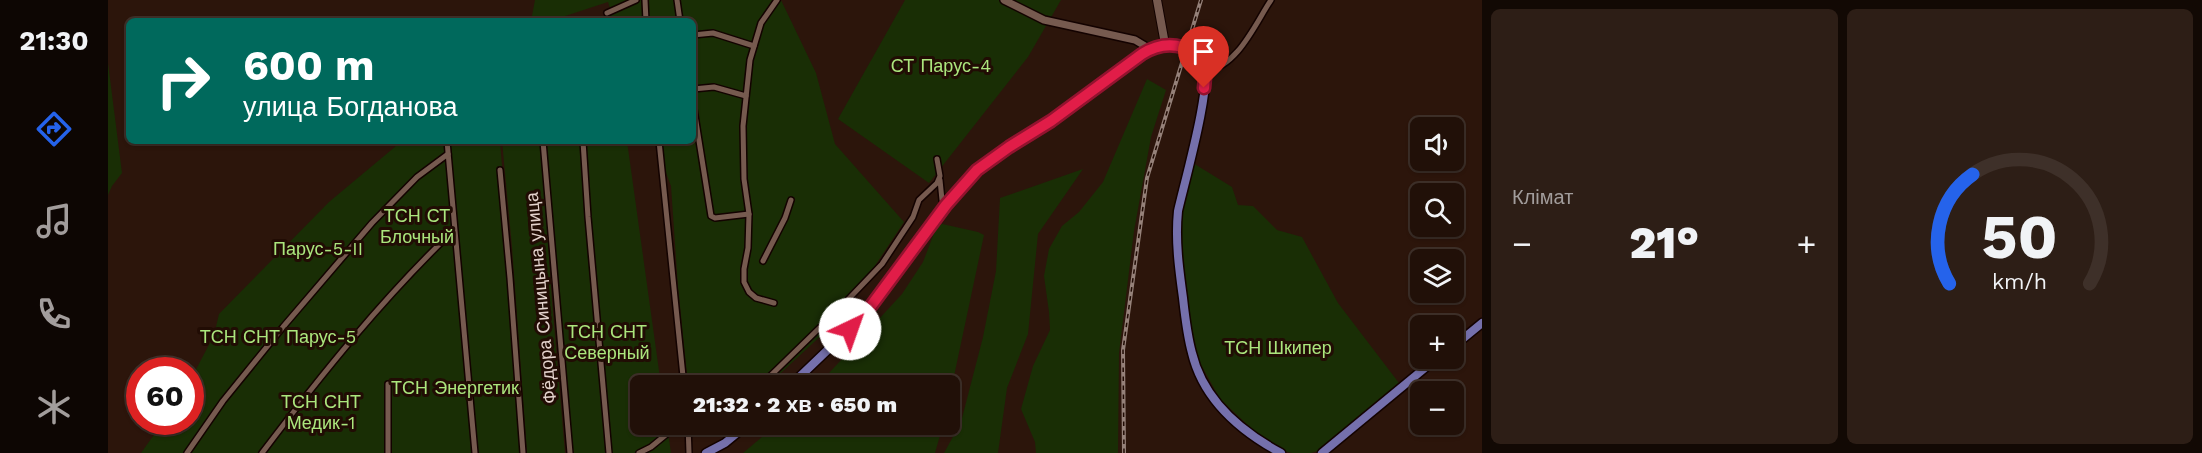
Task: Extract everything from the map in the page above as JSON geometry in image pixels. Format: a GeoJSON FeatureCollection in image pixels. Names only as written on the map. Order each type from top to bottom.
{"type":"FeatureCollection","features":[{"type":"Feature","properties":{"kind":"main road"},"geometry":{"type":"LineString","coordinates":[[1157,0],[1165,45]]}},
{"type":"Feature","properties":{"kind":"main road"},"geometry":{"type":"LineString","coordinates":[[801,375],[861,318],[942,211],[977,170],[1051,121],[1150,49],[1165,45],[1178,45],[1198,53],[1206,71],[1202,108],[1178,211],[1176,229],[1179,270],[1192,355],[1210,394],[1220,407],[1245,430],[1281,453]]}},
{"type":"Feature","properties":{"kind":"main road"},"geometry":{"type":"LineString","coordinates":[[1464,338],[1482,323]]}},
{"type":"Feature","properties":{"kind":"main road"},"geometry":{"type":"LineString","coordinates":[[1322,453],[1424,369]]}},
{"type":"Feature","properties":{"kind":"main road"},"geometry":{"type":"LineString","coordinates":[[706,453],[734,435]]}},
{"type":"Feature","properties":{"kind":"street"},"geometry":{"type":"LineString","coordinates":[[607,12],[636,0]]}},
{"type":"Feature","properties":{"kind":"street"},"geometry":{"type":"LineString","coordinates":[[645,0],[646,18]]}},
{"type":"Feature","properties":{"kind":"street"},"geometry":{"type":"LineString","coordinates":[[677,0],[680,18]]}},
{"type":"Feature","properties":{"kind":"street"},"geometry":{"type":"LineString","coordinates":[[774,303],[756,298],[748,292],[744,282],[749,214],[744,179],[742,126],[750,60],[760,23],[777,0]]}},
{"type":"Feature","properties":{"kind":"street"},"geometry":{"type":"LineString","coordinates":[[1004,0],[1044,20],[1135,40],[1150,49]]}},
{"type":"Feature","properties":{"kind":"street"},"geometry":{"type":"LineString","coordinates":[[1206,71],[1221,66],[1238,50],[1271,0]]}},
{"type":"Feature","properties":{"kind":"street"},"geometry":{"type":"LineString","coordinates":[[696,35],[714,33],[754,46]]}},
{"type":"Feature","properties":{"kind":"street"},"geometry":{"type":"LineString","coordinates":[[696,89],[714,87],[746,96]]}},
{"type":"Feature","properties":{"kind":"street"},"geometry":{"type":"LineString","coordinates":[[696,122],[711,216],[715,218],[749,214]]}},
{"type":"Feature","properties":{"kind":"street"},"geometry":{"type":"LineString","coordinates":[[447,144],[475,453]]}},
{"type":"Feature","properties":{"kind":"street","name":"Фёдора Синицына улица"},"geometry":{"type":"LineString","coordinates":[[543,144],[570,453]]}},
{"type":"Feature","properties":{"kind":"street"},"geometry":{"type":"LineString","coordinates":[[583,144],[609,453]]}},
{"type":"Feature","properties":{"kind":"street"},"geometry":{"type":"LineString","coordinates":[[659,144],[683,375]]}},
{"type":"Feature","properties":{"kind":"street"},"geometry":{"type":"LineString","coordinates":[[187,453],[223,401],[372,223],[417,177],[448,154]]}},
{"type":"Feature","properties":{"kind":"street"},"geometry":{"type":"LineString","coordinates":[[937,159],[942,200]]}},
{"type":"Feature","properties":{"kind":"street"},"geometry":{"type":"LineString","coordinates":[[500,170],[523,453]]}},
{"type":"Feature","properties":{"kind":"street"},"geometry":{"type":"LineString","coordinates":[[771,375],[882,264],[913,217],[919,200],[937,183],[940,176]]}},
{"type":"Feature","properties":{"kind":"street"},"geometry":{"type":"LineString","coordinates":[[763,261],[785,218],[791,200]]}},
{"type":"Feature","properties":{"kind":"street"},"geometry":{"type":"LineString","coordinates":[[262,453],[312,389],[414,268],[454,230]]}},
{"type":"Feature","properties":{"kind":"street"},"geometry":{"type":"LineString","coordinates":[[388,384],[388,453]]}},
{"type":"Feature","properties":{"kind":"street"},"geometry":{"type":"LineString","coordinates":[[639,453],[666,435]]}},
{"type":"Feature","properties":{"kind":"street"},"geometry":{"type":"LineString","coordinates":[[688,435],[689,453]]}},
{"type":"Feature","properties":{"kind":"green space"},"geometry":{"type":"Polygon","coordinates":[[[535,0],[781,0],[816,73],[835,144],[904,222],[841,317],[779,375],[687,375],[671,186],[655,144],[696,144],[696,18],[596,18],[612,14],[608,2],[559,18],[532,18],[535,0]]]}},
{"type":"Feature","properties":{"kind":"green space","name":"СТ Парус-4"},"geometry":{"type":"Polygon","coordinates":[[[905,0],[1061,0],[1028,57],[929,183],[838,119],[905,0]]]}},
{"type":"Feature","properties":{"kind":"green space"},"geometry":{"type":"Polygon","coordinates":[[[108,63],[122,173],[108,195],[108,63]]]}},
{"type":"Feature","properties":{"kind":"green space"},"geometry":{"type":"Polygon","coordinates":[[[1147,79],[1166,90],[1151,137],[1134,231],[1119,353],[1118,453],[1036,453],[1035,442],[1021,409],[1033,366],[1050,330],[1044,276],[1049,249],[1062,226],[1079,212],[1103,182],[1147,79]]]}},
{"type":"Feature","properties":{"kind":"green space"},"geometry":{"type":"Polygon","coordinates":[[[398,144],[500,144],[525,453],[141,453],[154,435],[204,435],[202,357],[214,335],[219,314],[329,202],[398,144]]]}},
{"type":"Feature","properties":{"kind":"green space"},"geometry":{"type":"Polygon","coordinates":[[[502,144],[541,144],[565,453],[527,453],[502,144]]]}},
{"type":"Feature","properties":{"kind":"green space","name":"ТСН СНТ Северный"},"geometry":{"type":"Polygon","coordinates":[[[545,144],[627,144],[660,375],[630,375],[630,435],[668,435],[671,453],[568,453],[545,144]]]}},
{"type":"Feature","properties":{"kind":"green space","name":"ТСН Шкипер"},"geometry":{"type":"Polygon","coordinates":[[[1193,163],[1232,187],[1238,205],[1253,206],[1277,230],[1302,237],[1338,303],[1399,383],[1321,450],[1311,453],[1284,451],[1254,431],[1220,399],[1195,354],[1182,268],[1180,213],[1193,163]]]}},
{"type":"Feature","properties":{"kind":"green space"},"geometry":{"type":"Polygon","coordinates":[[[1083,169],[1038,234],[1028,334],[1007,388],[998,453],[944,453],[954,435],[960,435],[960,424],[983,337],[996,271],[1000,198],[1083,169]]]}},
{"type":"Feature","properties":{"kind":"green space"},"geometry":{"type":"Polygon","coordinates":[[[938,223],[984,235],[954,375],[827,375],[902,294],[923,262],[938,223]]]}},
{"type":"Feature","properties":{"kind":"green space"},"geometry":{"type":"Polygon","coordinates":[[[764,435],[940,435],[935,453],[743,453],[764,435]]]}},
{"type":"Feature","properties":{"kind":"railway"},"geometry":{"type":"LineString","coordinates":[[1124,453],[1123,350],[1147,178],[1201,0]]}},
{"type":"Feature","properties":{"kind":"route"},"geometry":{"type":"LineString","coordinates":[[850,329],[871,306],[946,205],[977,170],[1051,121],[1142,54],[1158,46],[1171,44],[1198,53],[1206,67],[1204,88]]}},
{"type":"Feature","properties":{"kind":"park label","name":"ТСН СТ Блочный"},"geometry":{"type":"Point","coordinates":[417,226]}},
{"type":"Feature","properties":{"kind":"park label","name":"Парус-5-II"},"geometry":{"type":"Point","coordinates":[318,249]}},
{"type":"Feature","properties":{"kind":"park label","name":"ТСН СНТ Парус-5"},"geometry":{"type":"Point","coordinates":[278,337]}},
{"type":"Feature","properties":{"kind":"park label","name":"ТСН Энергетик"},"geometry":{"type":"Point","coordinates":[455,388]}},
{"type":"Feature","properties":{"kind":"park label","name":"ТСН СНТ Медик-1"},"geometry":{"type":"Point","coordinates":[321,412]}}]}
